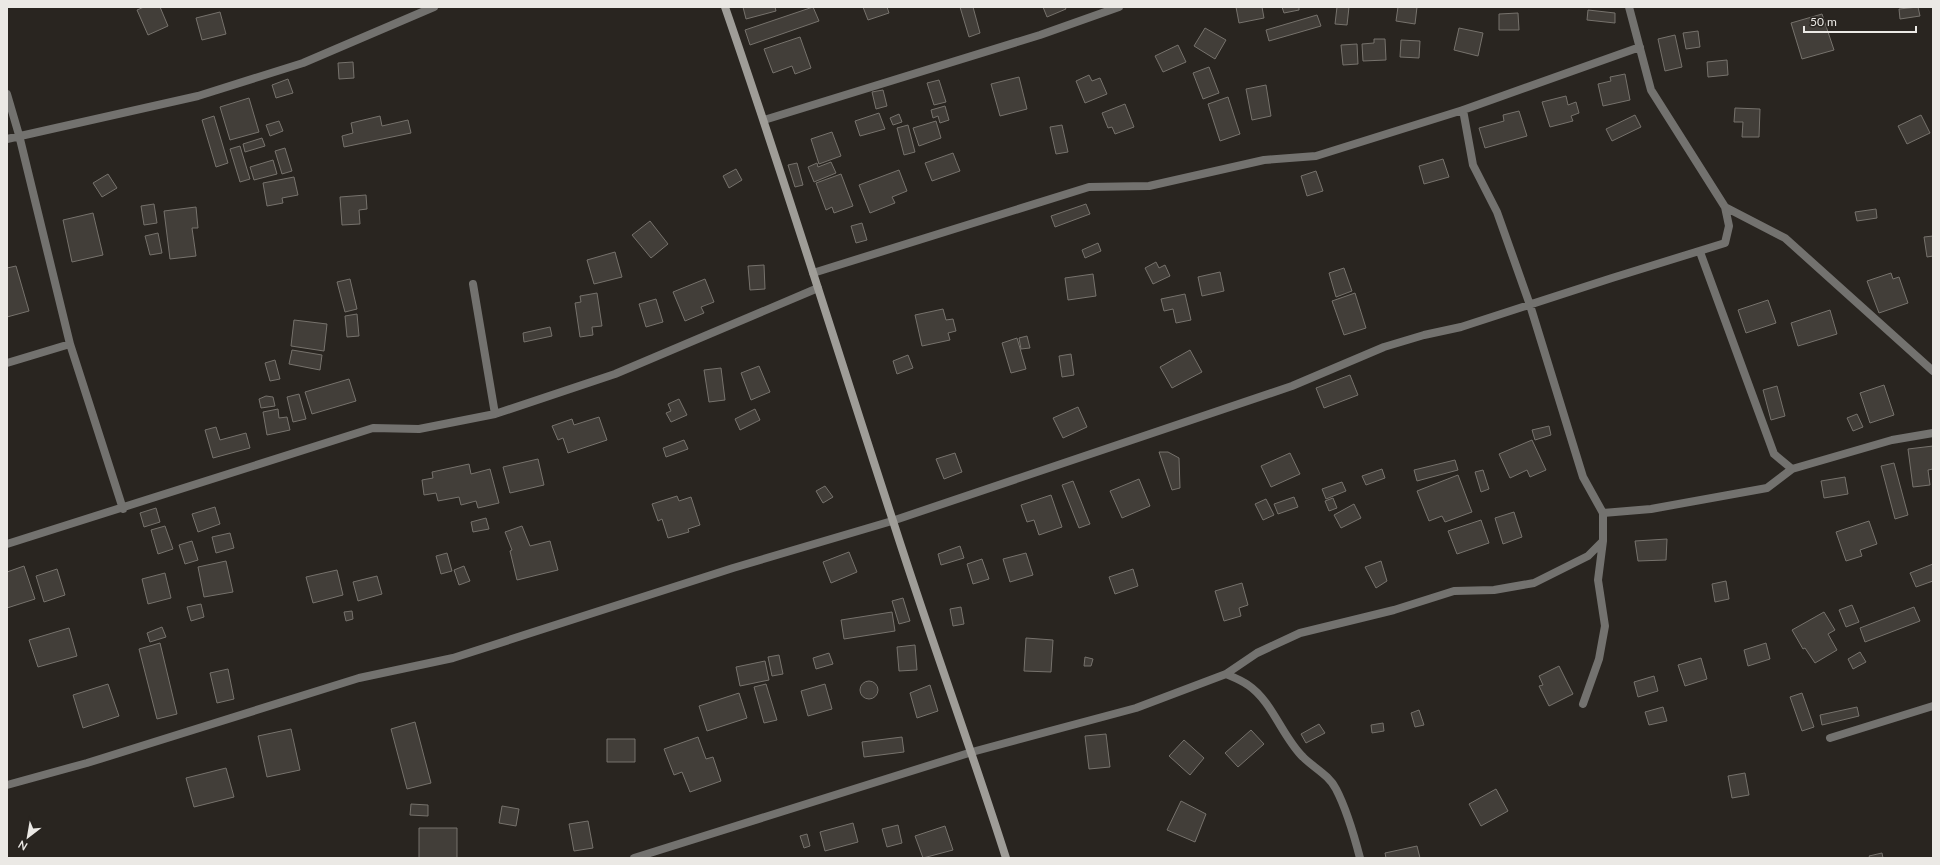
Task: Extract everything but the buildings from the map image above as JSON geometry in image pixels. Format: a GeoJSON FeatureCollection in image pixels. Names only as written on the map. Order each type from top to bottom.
{"type":"FeatureCollection","features":[{"type":"Feature","properties":{"kind":"main road"},"geometry":{"type":"LineString","coordinates":[[725,7],[764,120],[892,521],[972,752],[1006,858]]}},
{"type":"Feature","properties":{"kind":"street"},"geometry":{"type":"LineString","coordinates":[[7,139],[19,135],[198,96],[303,63],[434,7]]}},
{"type":"Feature","properties":{"kind":"street"},"geometry":{"type":"LineString","coordinates":[[764,120],[1040,35],[1119,7]]}},
{"type":"Feature","properties":{"kind":"street"},"geometry":{"type":"LineString","coordinates":[[7,785],[87,763],[359,678],[454,658],[733,568],[892,521],[1292,386],[1384,347],[1424,335],[1462,327],[1725,243],[1729,226],[1725,207],[1651,90],[1629,7]]}},
{"type":"Feature","properties":{"kind":"street"},"geometry":{"type":"LineString","coordinates":[[813,273],[1089,187],[1149,186],[1264,160],[1316,156],[1463,110],[1640,47]]}},
{"type":"Feature","properties":{"kind":"street"},"geometry":{"type":"LineString","coordinates":[[7,94],[19,135],[70,344],[123,509]]}},
{"type":"Feature","properties":{"kind":"street"},"geometry":{"type":"LineString","coordinates":[[1463,110],[1473,165],[1497,212],[1530,306],[1583,476],[1603,513],[1603,541],[1598,580],[1605,626],[1599,659],[1583,704]]}},
{"type":"Feature","properties":{"kind":"street"},"geometry":{"type":"LineString","coordinates":[[1725,207],[1785,238],[1933,371]]}},
{"type":"Feature","properties":{"kind":"street"},"geometry":{"type":"LineString","coordinates":[[1700,252],[1774,454],[1792,469]]}},
{"type":"Feature","properties":{"kind":"street"},"geometry":{"type":"LineString","coordinates":[[473,284],[495,414]]}},
{"type":"Feature","properties":{"kind":"street"},"geometry":{"type":"LineString","coordinates":[[7,544],[123,509],[373,428],[419,429],[495,414],[615,374],[818,288]]}},
{"type":"Feature","properties":{"kind":"street"},"geometry":{"type":"LineString","coordinates":[[7,363],[70,344]]}},
{"type":"Feature","properties":{"kind":"street"},"geometry":{"type":"LineString","coordinates":[[1603,513],[1651,510],[1767,488],[1792,469],[1892,440],[1933,433]]}},
{"type":"Feature","properties":{"kind":"street"},"geometry":{"type":"LineString","coordinates":[[634,858],[972,752],[1136,708],[1226,674],[1257,653],[1300,633],[1394,610],[1454,591],[1494,590],[1534,584],[1588,556],[1603,541]]}},
{"type":"Feature","properties":{"kind":"street"},"geometry":{"type":"LineString","coordinates":[[1226,674],[1248,685],[1272,711],[1286,734],[1303,757],[1324,774],[1335,787],[1343,803],[1360,858]]}},
{"type":"Feature","properties":{"kind":"street"},"geometry":{"type":"LineString","coordinates":[[1830,738],[1933,706]]}}]}
